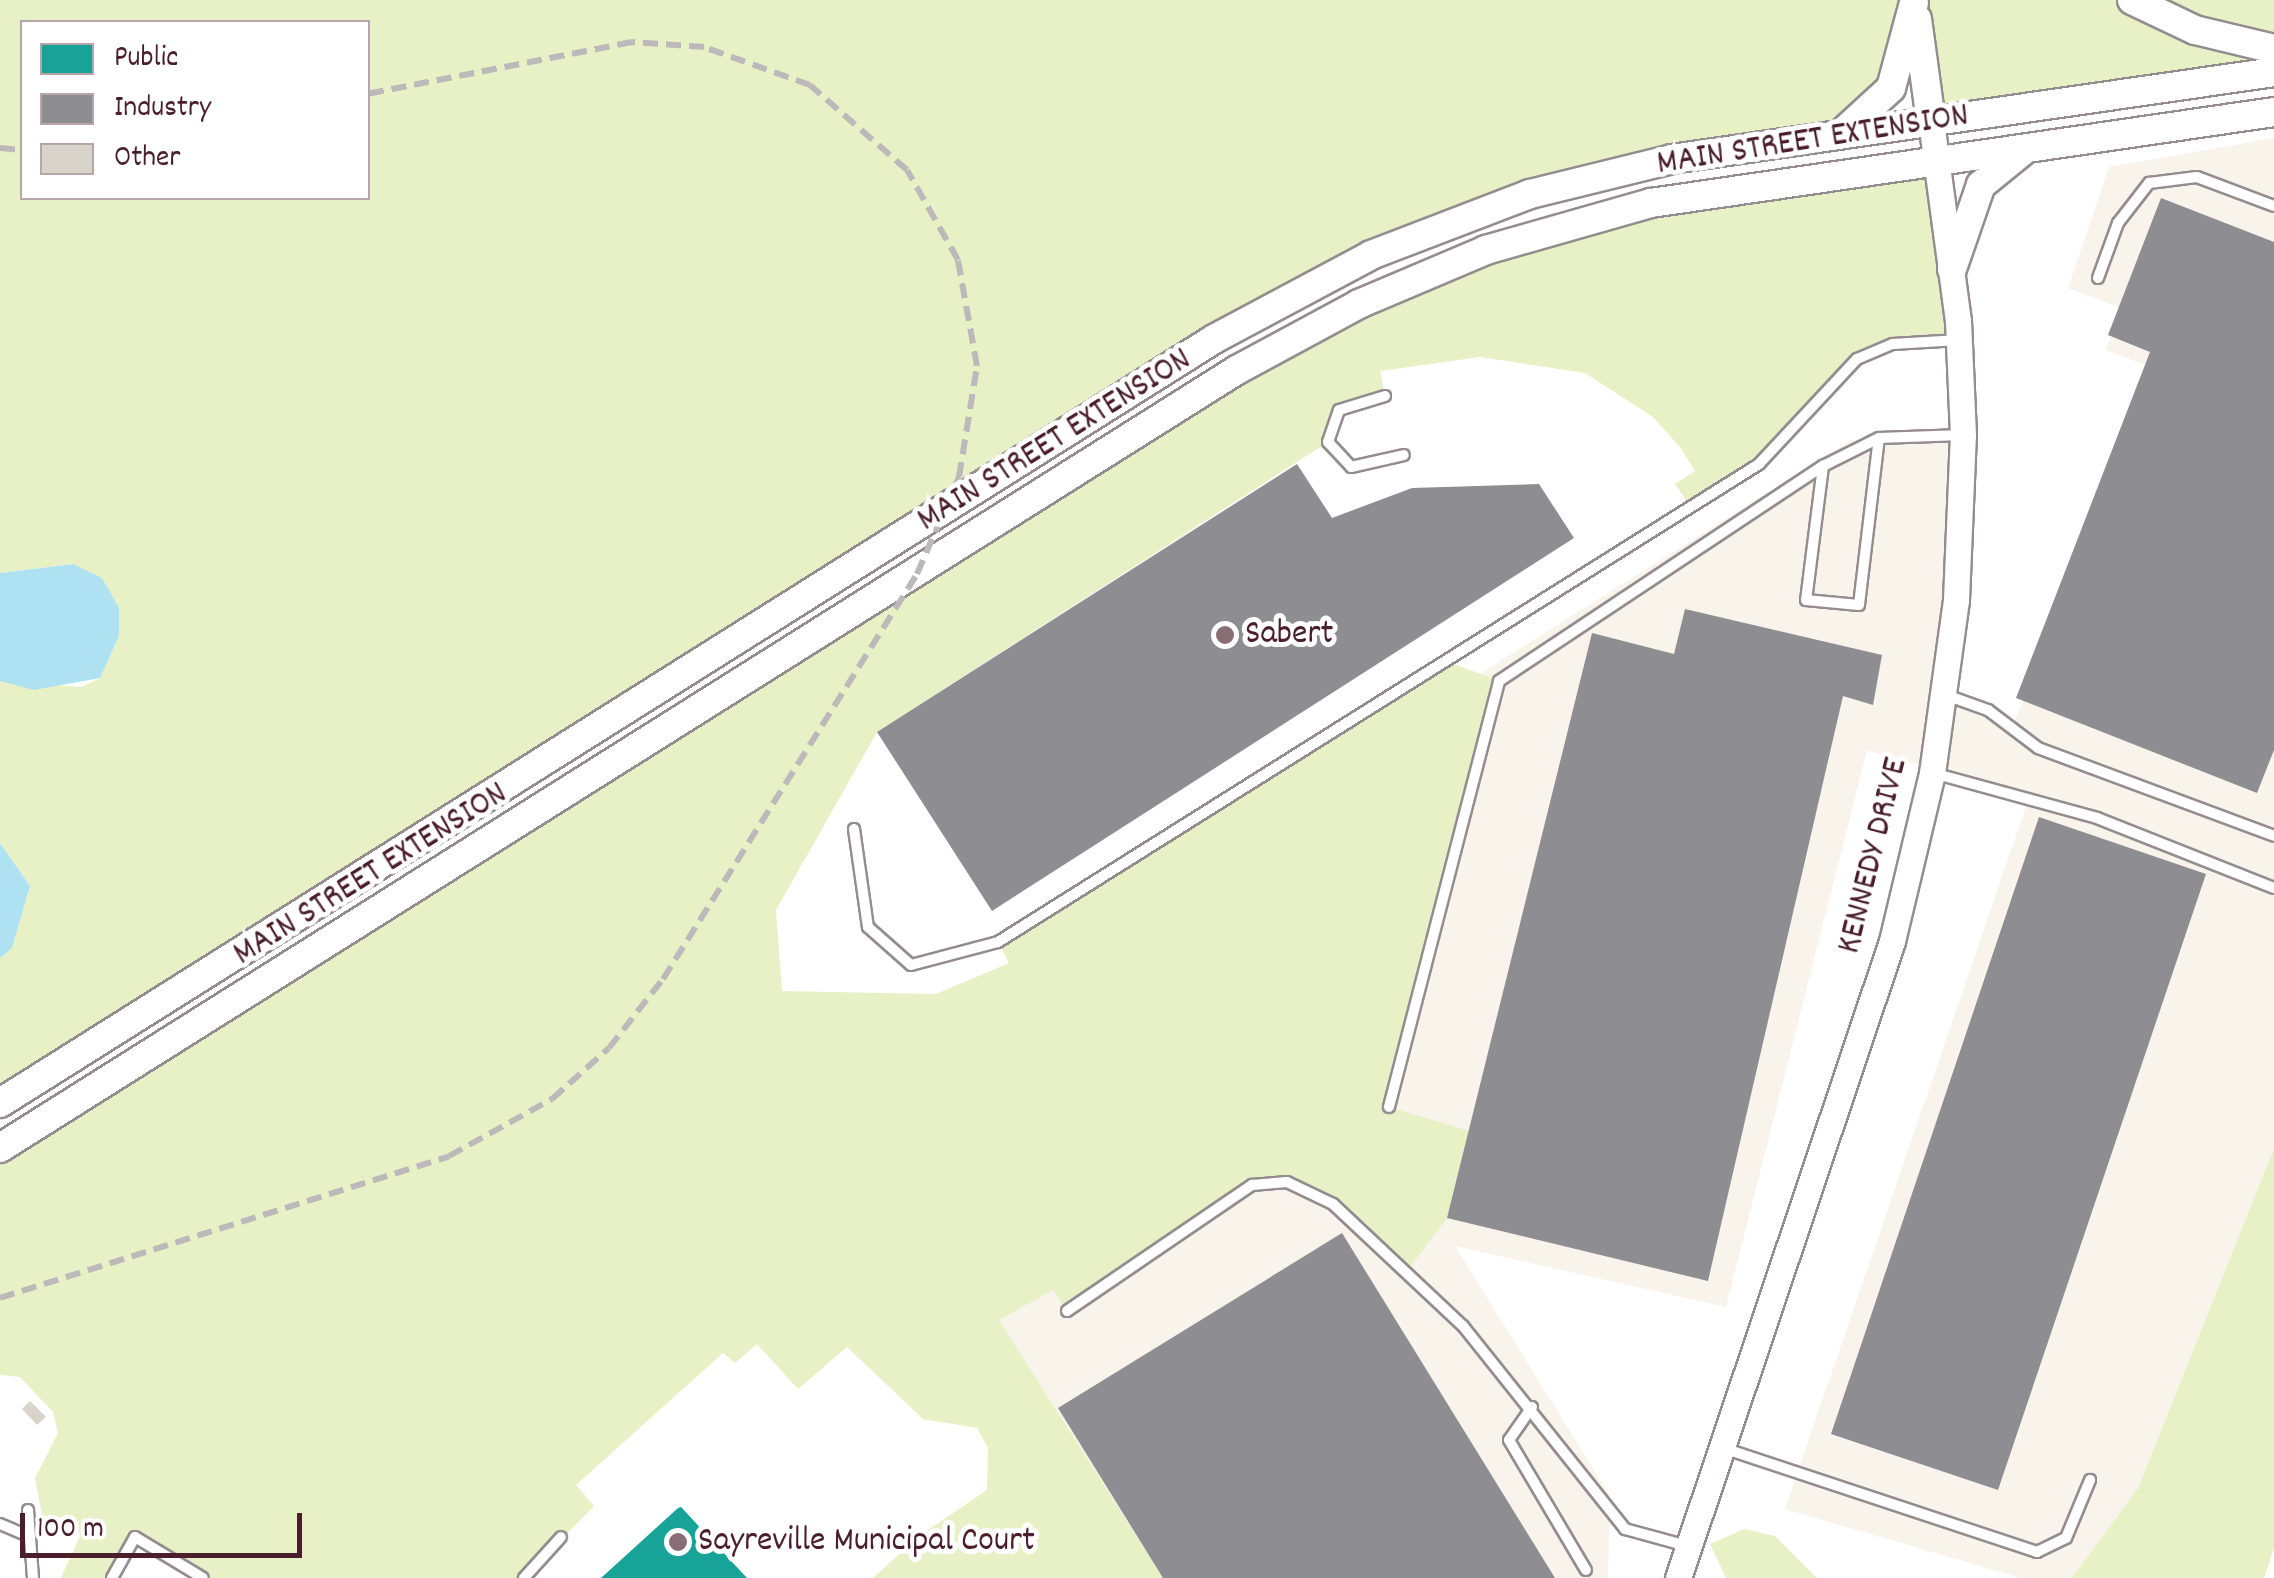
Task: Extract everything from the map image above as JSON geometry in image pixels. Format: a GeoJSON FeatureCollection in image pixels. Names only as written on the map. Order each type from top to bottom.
{"type":"FeatureCollection","features":[{"type":"Feature","properties":{"kind":"main road"},"geometry":{"type":"LineString","coordinates":[[2132,0],[2195,30],[2274,49]]}},
{"type":"Feature","properties":{"kind":"main road"},"geometry":{"type":"LineString","coordinates":[[1914,2],[1931,121]]}},
{"type":"Feature","properties":{"kind":"main road"},"geometry":{"type":"LineString","coordinates":[[1842,133],[1890,88],[1914,2]]}},
{"type":"Feature","properties":{"kind":"main road","name":"MAIN STREET EXTENSION"},"geometry":{"type":"LineString","coordinates":[[0,1104],[1307,286],[1562,184],[1842,133],[2274,72]]}},
{"type":"Feature","properties":{"kind":"main road","name":"MAIN STREET EXTENSION"},"geometry":{"type":"LineString","coordinates":[[0,1148],[1328,319],[1453,262],[1618,210],[1937,159],[2274,112]]}},
{"type":"Feature","properties":{"kind":"main road"},"geometry":{"type":"LineString","coordinates":[[1952,269],[1981,186],[2030,147]]}},
{"type":"Feature","properties":{"kind":"street","name":"KENNEDY DRIVE"},"geometry":{"type":"LineString","coordinates":[[1678,1578],[1892,941],[1932,773],[1945,695],[1963,435],[1960,340],[1931,121]]}},
{"type":"Feature","properties":{"kind":"lane"},"geometry":{"type":"LineString","coordinates":[[2098,278],[2118,223],[2149,183],[2197,177],[2274,206]]}},
{"type":"Feature","properties":{"kind":"lane"},"geometry":{"type":"LineString","coordinates":[[854,829],[868,927],[911,965],[998,942],[1760,464],[1857,359],[1893,344],[1960,340]]}},
{"type":"Feature","properties":{"kind":"lane"},"geometry":{"type":"LineString","coordinates":[[1385,396],[1339,410],[1328,442],[1351,467],[1404,454]]}},
{"type":"Feature","properties":{"kind":"lane"},"geometry":{"type":"LineString","coordinates":[[1389,1106],[1499,682],[1822,466],[1879,438],[1963,435]]}},
{"type":"Feature","properties":{"kind":"lane"},"geometry":{"type":"LineString","coordinates":[[1822,466],[1806,600],[1859,605],[1879,438]]}},
{"type":"Feature","properties":{"kind":"lane"},"geometry":{"type":"LineString","coordinates":[[1945,695],[1988,710],[2049,752],[2274,836]]}},
{"type":"Feature","properties":{"kind":"lane"},"geometry":{"type":"LineString","coordinates":[[1932,773],[2060,806],[2274,888]]}},
{"type":"Feature","properties":{"kind":"lane"},"geometry":{"type":"LineString","coordinates":[[1066,1311],[1252,1185],[1287,1182],[1333,1204],[1407,1271],[1532,1406],[1625,1529],[1688,1546]]}},
{"type":"Feature","properties":{"kind":"lane"},"geometry":{"type":"LineString","coordinates":[[1532,1406],[1509,1440],[1586,1570]]}},
{"type":"Feature","properties":{"kind":"lane"},"geometry":{"type":"LineString","coordinates":[[1722,1448],[2037,1552],[2066,1538],[2090,1480]]}},
{"type":"Feature","properties":{"kind":"lane"},"geometry":{"type":"LineString","coordinates":[[28,1510],[24,1534],[34,1578]]}},
{"type":"Feature","properties":{"kind":"lane"},"geometry":{"type":"LineString","coordinates":[[0,1524],[24,1534]]}},
{"type":"Feature","properties":{"kind":"lane"},"geometry":{"type":"LineString","coordinates":[[524,1578],[561,1537]]}},
{"type":"Feature","properties":{"kind":"lane"},"geometry":{"type":"LineString","coordinates":[[112,1578],[135,1538],[203,1578]]}},
{"type":"Feature","properties":{"kind":"shaded area"},"geometry":{"type":"Polygon","coordinates":[[[2274,138],[2274,1148],[2138,1488],[2072,1578],[2021,1578],[1785,1509],[2029,798],[1867,750],[1726,1307],[1455,1246],[1610,1496],[1608,1578],[1162,1578],[999,1320],[1053,1289],[1478,675],[1851,440],[1963,435],[1945,695],[2012,729],[2148,366],[2106,350],[2121,308],[2068,288],[2109,167],[2274,138]]]}},
{"type":"Feature","properties":{"kind":"green space"},"geometry":{"type":"Polygon","coordinates":[[[0,0],[2274,0],[2274,72],[1931,121],[1915,7],[1898,70],[1841,133],[1672,159],[1337,271],[0,1103],[0,958],[12,948],[30,886],[0,843],[0,681],[81,687],[100,678],[119,636],[119,608],[73,564],[0,573],[0,0]]]}},
{"type":"Feature","properties":{"kind":"green space"},"geometry":{"type":"Polygon","coordinates":[[[1937,159],[1960,340],[1868,352],[1782,444],[1690,506],[1675,484],[1695,471],[1680,447],[1653,417],[1585,373],[1480,357],[1380,371],[1385,396],[1332,416],[1328,442],[877,732],[776,910],[782,991],[936,994],[1009,963],[998,942],[1446,661],[1499,681],[1389,1107],[1469,1131],[1447,1218],[1407,1271],[1333,1204],[1287,1182],[1253,1185],[1067,1311],[1053,1290],[999,1320],[1163,1578],[873,1578],[915,1540],[929,1547],[928,1530],[987,1490],[988,1448],[977,1428],[923,1419],[847,1347],[798,1389],[757,1344],[735,1363],[723,1353],[576,1485],[594,1506],[524,1578],[203,1578],[135,1538],[112,1578],[61,1578],[80,1536],[76,1519],[42,1516],[35,1478],[58,1433],[53,1412],[20,1377],[0,1375],[0,1148],[1237,370],[1486,250],[1937,159]]]}},
{"type":"Feature","properties":{"kind":"green space"},"geometry":{"type":"Polygon","coordinates":[[[2274,1148],[2274,1548],[2264,1578],[2072,1578],[2138,1488],[2274,1148]]]}},
{"type":"Feature","properties":{"kind":"green space"},"geometry":{"type":"Polygon","coordinates":[[[1744,1529],[1775,1536],[1817,1578],[1726,1578],[1710,1544],[1744,1529]]]}},
{"type":"Feature","properties":{"kind":"water"},"geometry":{"type":"Polygon","coordinates":[[[73,564],[102,578],[119,608],[119,636],[100,678],[34,690],[0,681],[0,573],[73,564]]]}},
{"type":"Feature","properties":{"kind":"water"},"geometry":{"type":"Polygon","coordinates":[[[0,843],[30,886],[12,948],[0,958],[0,843]]]}},
{"type":"Feature","properties":{"kind":"building: Public","name":"Sayreville Municipal Court"},"geometry":{"type":"Polygon","coordinates":[[[678,1508],[747,1578],[601,1578],[678,1508]]]}},
{"type":"Feature","properties":{"kind":"building: Industry"},"geometry":{"type":"Polygon","coordinates":[[[2161,198],[2274,242],[2274,750],[2257,793],[2016,698],[2150,352],[2108,335],[2161,198]]]}},
{"type":"Feature","properties":{"kind":"building: Industry","name":"Sabert"},"geometry":{"type":"Polygon","coordinates":[[[1297,464],[1332,518],[1412,488],[1539,484],[1574,538],[992,911],[877,732],[1297,464]]]}},
{"type":"Feature","properties":{"kind":"building: Industry"},"geometry":{"type":"Polygon","coordinates":[[[1685,609],[1882,655],[1873,705],[1843,696],[1708,1281],[1447,1218],[1592,633],[1674,654],[1685,609]]]}},
{"type":"Feature","properties":{"kind":"building: Industry"},"geometry":{"type":"Polygon","coordinates":[[[2039,817],[2206,874],[1998,1490],[1831,1434],[2039,817]]]}},
{"type":"Feature","properties":{"kind":"building: Industry"},"geometry":{"type":"Polygon","coordinates":[[[1342,1233],[1555,1578],[1163,1578],[1058,1408],[1342,1233]]]}},
{"type":"Feature","properties":{"kind":"building: Other"},"geometry":{"type":"Polygon","coordinates":[[[30,1401],[46,1417],[37,1425],[22,1409],[30,1401]]]}},
{"type":"Feature","properties":{"kind":"railway"},"geometry":{"type":"LineString","coordinates":[[0,1298],[449,1156],[552,1099],[609,1048],[663,979],[917,574],[959,477],[977,366],[958,260],[907,170],[810,85],[704,47],[632,42],[370,94]]}},
{"type":"Feature","properties":{"kind":"railway"},"geometry":{"type":"LineString","coordinates":[[0,148],[20,150]]}},
{"type":"Feature","properties":{"kind":"place","name":"Sabert"},"geometry":{"type":"Point","coordinates":[1225,635]}},
{"type":"Feature","properties":{"kind":"place","name":"Sayreville Municipal Court"},"geometry":{"type":"Point","coordinates":[678,1542]}}]}
